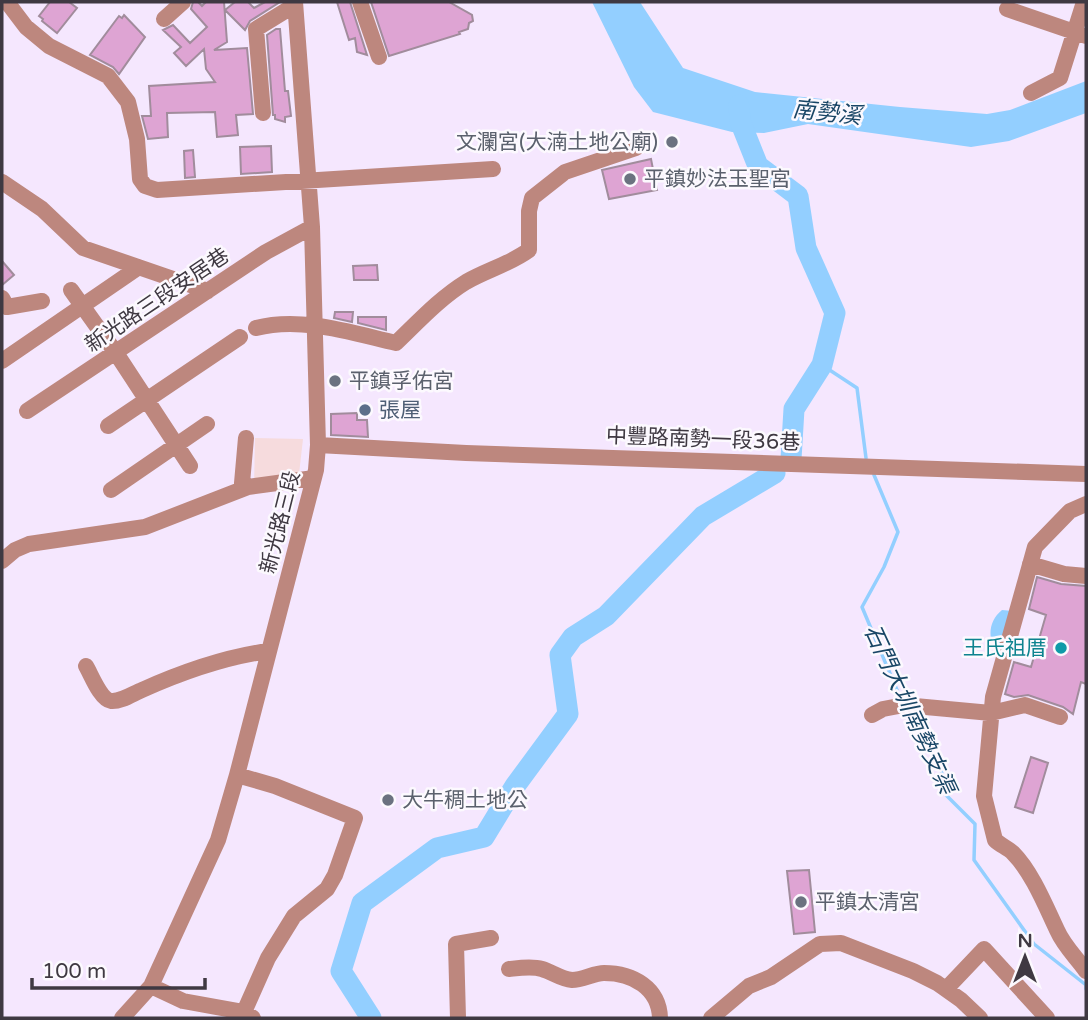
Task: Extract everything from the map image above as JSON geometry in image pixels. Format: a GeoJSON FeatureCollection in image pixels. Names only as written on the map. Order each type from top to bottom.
{"type":"FeatureCollection","features":[{"type":"Feature","properties":{"kind":"street"},"geometry":{"type":"LineString","coordinates":[[7,2],[26,27],[49,46],[108,76],[128,102],[137,139],[140,179],[145,186],[157,190],[493,169]]}},
{"type":"Feature","properties":{"kind":"street"},"geometry":{"type":"LineString","coordinates":[[164,19],[183,2]]}},
{"type":"Feature","properties":{"kind":"street"},"geometry":{"type":"LineString","coordinates":[[360,2],[379,57]]}},
{"type":"Feature","properties":{"kind":"street"},"geometry":{"type":"LineString","coordinates":[[1031,93],[1060,78],[1080,33],[1084,2]]}},
{"type":"Feature","properties":{"kind":"street"},"geometry":{"type":"LineString","coordinates":[[262,113],[256,29],[295,3]]}},
{"type":"Feature","properties":{"kind":"street","name":"新光路三段"},"geometry":{"type":"LineString","coordinates":[[122,1018],[151,986],[218,840],[314,478],[318,445],[312,227],[295,3]]}},
{"type":"Feature","properties":{"kind":"street"},"geometry":{"type":"LineString","coordinates":[[1007,9],[1080,33]]}},
{"type":"Feature","properties":{"kind":"street"},"geometry":{"type":"LineString","coordinates":[[256,328],[269,324],[315,325],[396,343],[451,292],[469,280],[514,261],[529,250],[529,211],[532,198],[565,172],[636,148]]}},
{"type":"Feature","properties":{"kind":"street"},"geometry":{"type":"LineString","coordinates":[[2,182],[42,209],[83,248],[208,291]]}},
{"type":"Feature","properties":{"kind":"street","name":"新光路三段安居巷"},"geometry":{"type":"LineString","coordinates":[[27,411],[266,252],[312,227]]}},
{"type":"Feature","properties":{"kind":"street"},"geometry":{"type":"LineString","coordinates":[[2,361],[139,267]]}},
{"type":"Feature","properties":{"kind":"street"},"geometry":{"type":"LineString","coordinates":[[71,290],[190,466]]}},
{"type":"Feature","properties":{"kind":"street"},"geometry":{"type":"LineString","coordinates":[[2,298],[7,307],[42,301]]}},
{"type":"Feature","properties":{"kind":"street"},"geometry":{"type":"LineString","coordinates":[[108,426],[240,337]]}},
{"type":"Feature","properties":{"kind":"street"},"geometry":{"type":"LineString","coordinates":[[111,490],[206,424]]}},
{"type":"Feature","properties":{"kind":"street"},"geometry":{"type":"LineString","coordinates":[[246,438],[241,475],[242,483],[248,487]]}},
{"type":"Feature","properties":{"kind":"street","name":"中豐路南勢一段36巷"},"geometry":{"type":"LineString","coordinates":[[318,445],[466,453],[1086,474]]}},
{"type":"Feature","properties":{"kind":"street"},"geometry":{"type":"LineString","coordinates":[[2,561],[29,544],[145,527],[248,487],[314,478]]}},
{"type":"Feature","properties":{"kind":"street"},"geometry":{"type":"LineString","coordinates":[[1086,504],[1070,511],[1035,547],[992,697],[984,796],[995,840],[1012,852],[1020,862],[1051,913],[1057,931],[1086,971]]}},
{"type":"Feature","properties":{"kind":"street"},"geometry":{"type":"LineString","coordinates":[[1030,564],[1064,574],[1086,576]]}},
{"type":"Feature","properties":{"kind":"street"},"geometry":{"type":"LineString","coordinates":[[86,666],[104,697],[111,701],[189,671],[268,651]]}},
{"type":"Feature","properties":{"kind":"street"},"geometry":{"type":"LineString","coordinates":[[872,715],[898,705],[991,713],[1025,705],[1060,717]]}},
{"type":"Feature","properties":{"kind":"street"},"geometry":{"type":"LineString","coordinates":[[151,986],[183,1002],[249,1015],[268,958],[294,916],[327,889],[335,875],[355,818],[275,786],[237,775]]}},
{"type":"Feature","properties":{"kind":"street"},"geometry":{"type":"LineString","coordinates":[[458,1018],[456,944],[491,938]]}},
{"type":"Feature","properties":{"kind":"street"},"geometry":{"type":"LineString","coordinates":[[711,1018],[749,986],[771,977],[820,944],[841,943],[912,971],[946,989],[980,1018]]}},
{"type":"Feature","properties":{"kind":"street"},"geometry":{"type":"LineString","coordinates":[[946,989],[984,949],[1047,1018]]}},
{"type":"Feature","properties":{"kind":"street"},"geometry":{"type":"LineString","coordinates":[[509,969],[539,967],[573,980],[604,973],[628,977],[643,982],[651,991],[660,1005],[660,1018]]}},
{"type":"Feature","properties":{"kind":"shaded area"},"geometry":{"type":"Polygon","coordinates":[[[255,438],[303,439],[299,474],[254,487],[255,438]]]}},
{"type":"Feature","properties":{"kind":"water","name":"南勢溪"},"geometry":{"type":"Polygon","coordinates":[[[592,2],[640,2],[683,68],[755,92],[987,114],[1010,110],[1086,81],[1086,113],[1009,141],[971,147],[808,124],[764,133],[732,132],[653,112],[634,87],[592,2]]]}},
{"type":"Feature","properties":{"kind":"water"},"geometry":{"type":"Polygon","coordinates":[[[1002,610],[1013,611],[1000,656],[993,645],[990,632],[994,620],[1002,610]]]}},
{"type":"Feature","properties":{"kind":"building"},"geometry":{"type":"Polygon","coordinates":[[[50,2],[69,2],[77,8],[57,33],[39,16],[50,2]]]}},
{"type":"Feature","properties":{"kind":"building"},"geometry":{"type":"Polygon","coordinates":[[[193,2],[202,6],[206,2],[224,2],[227,42],[214,50],[247,48],[253,114],[236,115],[238,135],[217,137],[215,112],[167,113],[168,137],[148,139],[142,116],[151,116],[149,86],[215,82],[206,69],[204,49],[186,66],[174,53],[181,47],[163,30],[173,25],[190,43],[207,27],[191,9],[193,2]]]}},
{"type":"Feature","properties":{"kind":"building"},"geometry":{"type":"Polygon","coordinates":[[[235,2],[248,2],[254,8],[265,2],[280,2],[250,21],[245,30],[225,10],[235,2]]]}},
{"type":"Feature","properties":{"kind":"building"},"geometry":{"type":"Polygon","coordinates":[[[337,2],[350,2],[367,55],[357,52],[355,38],[349,40],[337,2]]]}},
{"type":"Feature","properties":{"kind":"building"},"geometry":{"type":"Polygon","coordinates":[[[371,2],[449,2],[472,15],[473,21],[469,23],[468,29],[459,32],[460,34],[389,56],[371,2]]]}},
{"type":"Feature","properties":{"kind":"building"},"geometry":{"type":"Polygon","coordinates":[[[124,15],[145,37],[119,74],[113,67],[90,55],[119,16],[122,18],[124,15]]]}},
{"type":"Feature","properties":{"kind":"building"},"geometry":{"type":"Polygon","coordinates":[[[280,29],[285,91],[288,91],[291,116],[285,117],[285,122],[275,119],[273,115],[267,35],[280,29]]]}},
{"type":"Feature","properties":{"kind":"building"},"geometry":{"type":"Polygon","coordinates":[[[271,146],[272,172],[241,174],[240,147],[271,146]]]}},
{"type":"Feature","properties":{"kind":"building"},"geometry":{"type":"Polygon","coordinates":[[[193,150],[195,177],[185,178],[184,151],[193,150]]]}},
{"type":"Feature","properties":{"kind":"building","name":"平鎮妙法玉聖宮"},"geometry":{"type":"Polygon","coordinates":[[[651,159],[657,190],[609,199],[602,170],[651,159]]]}},
{"type":"Feature","properties":{"kind":"building"},"geometry":{"type":"Polygon","coordinates":[[[2,261],[14,275],[2,285],[2,261]]]}},
{"type":"Feature","properties":{"kind":"building"},"geometry":{"type":"Polygon","coordinates":[[[377,265],[378,280],[354,280],[353,266],[377,265]]]}},
{"type":"Feature","properties":{"kind":"building"},"geometry":{"type":"Polygon","coordinates":[[[335,312],[353,312],[352,322],[334,318],[335,312]]]}},
{"type":"Feature","properties":{"kind":"building"},"geometry":{"type":"Polygon","coordinates":[[[358,317],[386,317],[386,330],[358,323],[358,317]]]}},
{"type":"Feature","properties":{"kind":"building"},"geometry":{"type":"Polygon","coordinates":[[[357,413],[357,420],[367,420],[368,437],[331,435],[331,414],[357,413]]]}},
{"type":"Feature","properties":{"kind":"building"},"geometry":{"type":"Polygon","coordinates":[[[1037,577],[1061,584],[1086,586],[1086,684],[1081,682],[1073,714],[1063,707],[1028,695],[1014,697],[1005,694],[1014,662],[1031,667],[1046,615],[1029,609],[1037,577]]]}},
{"type":"Feature","properties":{"kind":"building"},"geometry":{"type":"Polygon","coordinates":[[[1031,757],[1048,763],[1033,813],[1015,807],[1031,757]]]}},
{"type":"Feature","properties":{"kind":"building","name":"平鎮太清宮"},"geometry":{"type":"Polygon","coordinates":[[[809,870],[815,932],[794,934],[787,871],[809,870]]]}},
{"type":"Feature","properties":{"kind":"waterway"},"geometry":{"type":"LineString","coordinates":[[739,105],[740,121],[758,166],[798,196],[806,248],[835,313],[822,365],[794,409],[791,459]]}},
{"type":"Feature","properties":{"kind":"waterway","name":"石門大圳南勢支渠"},"geometry":{"type":"LineString","coordinates":[[822,365],[857,388],[866,458]]}},
{"type":"Feature","properties":{"kind":"waterway"},"geometry":{"type":"LineString","coordinates":[[371,1018],[341,971],[362,903],[437,848],[484,837],[515,786],[568,714],[560,655],[573,637],[606,616],[703,516],[775,473]]}},
{"type":"Feature","properties":{"kind":"waterway","name":"石門大圳南勢支渠"},"geometry":{"type":"LineString","coordinates":[[874,475],[898,532],[884,567],[862,607],[902,702]]}},
{"type":"Feature","properties":{"kind":"waterway","name":"石門大圳南勢支渠"},"geometry":{"type":"LineString","coordinates":[[907,712],[941,769],[946,795],[975,824],[974,860],[1034,944],[1086,985],[1086,989]]}},
{"type":"Feature","properties":{"kind":"place","name":"文瀾宮(大湳土地公廟)"},"geometry":{"type":"Point","coordinates":[672,142]}},
{"type":"Feature","properties":{"kind":"place","name":"平鎮妙法玉聖宮"},"geometry":{"type":"Point","coordinates":[630,179]}},
{"type":"Feature","properties":{"kind":"place","name":"平鎮孚佑宮"},"geometry":{"type":"Point","coordinates":[335,381]}},
{"type":"Feature","properties":{"kind":"place","name":"張屋"},"geometry":{"type":"Point","coordinates":[365,410]}},
{"type":"Feature","properties":{"kind":"place","name":"王氏祖厝"},"geometry":{"type":"Point","coordinates":[1061,648]}},
{"type":"Feature","properties":{"kind":"place","name":"大牛稠土地公"},"geometry":{"type":"Point","coordinates":[388,800]}},
{"type":"Feature","properties":{"kind":"place","name":"平鎮太清宮"},"geometry":{"type":"Point","coordinates":[801,902]}}]}
